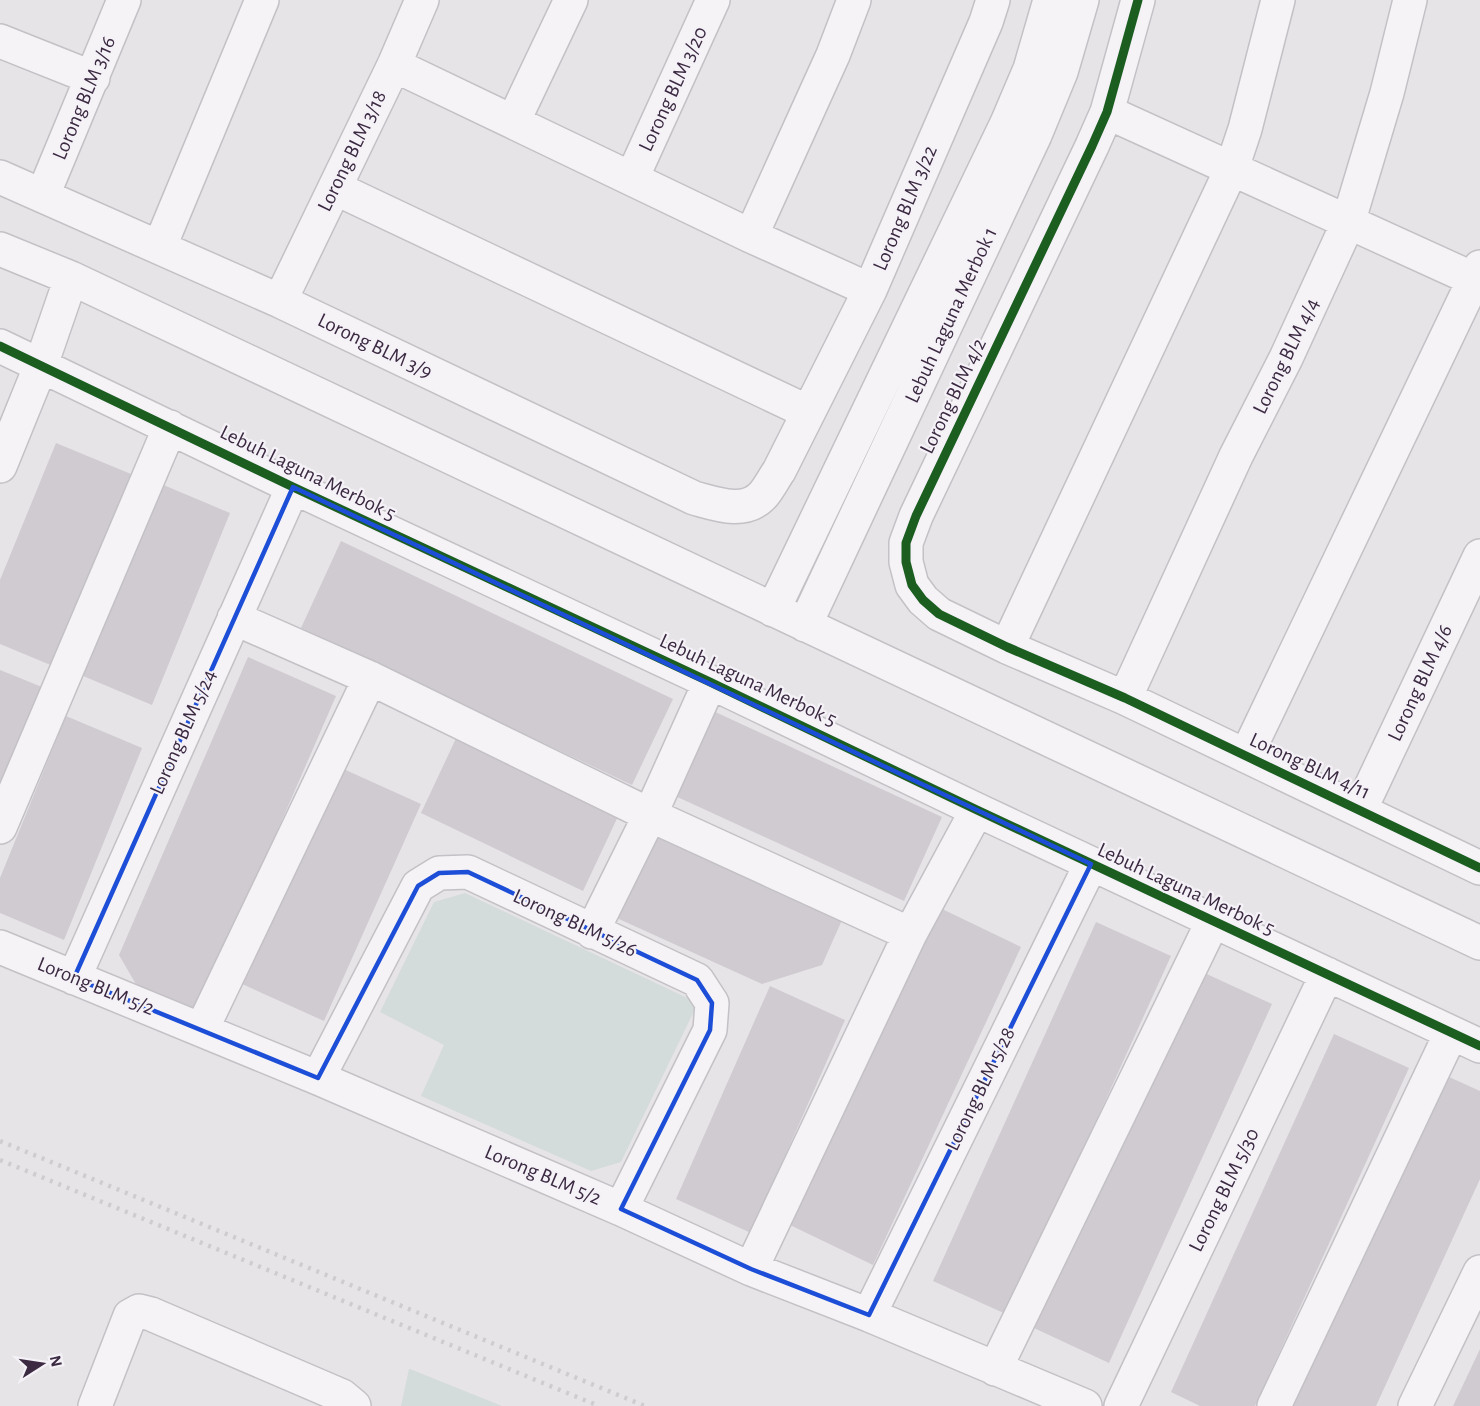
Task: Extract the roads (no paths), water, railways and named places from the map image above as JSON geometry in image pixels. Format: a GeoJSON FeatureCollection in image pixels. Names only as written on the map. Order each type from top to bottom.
{"type":"FeatureCollection","features":[{"type":"Feature","properties":{"kind":"street","name":"Lorong BLM 3/16"},"geometry":{"type":"LineString","coordinates":[[44,195],[124,0]]}},
{"type":"Feature","properties":{"kind":"street"},"geometry":{"type":"LineString","coordinates":[[160,246],[262,0]]}},
{"type":"Feature","properties":{"kind":"street","name":"Lorong BLM 3/18"},"geometry":{"type":"LineString","coordinates":[[280,301],[394,65],[422,0]]}},
{"type":"Feature","properties":{"kind":"street"},"geometry":{"type":"LineString","coordinates":[[513,122],[571,0]]}},
{"type":"Feature","properties":{"kind":"street","name":"Lorong BLM 3/20"},"geometry":{"type":"LineString","coordinates":[[632,178],[713,0]]}},
{"type":"Feature","properties":{"kind":"street"},"geometry":{"type":"LineString","coordinates":[[751,236],[833,56],[854,0]]}},
{"type":"Feature","properties":{"kind":"street","name":"Lorong BLM 3/22"},"geometry":{"type":"LineString","coordinates":[[750,505],[763,496],[779,471],[870,290],[986,22],[993,0]]}},
{"type":"Feature","properties":{"kind":"street","name":"Lebuh Laguna Merbok 1"},"geometry":{"type":"LineString","coordinates":[[773,610],[1007,123],[1030,69],[1050,0]]}},
{"type":"Feature","properties":{"kind":"street","name":"Lebuh Laguna Merbok 1"},"geometry":{"type":"LineString","coordinates":[[805,625],[1035,135],[1062,72],[1082,0]]}},
{"type":"Feature","properties":{"kind":"street","name":"Lorong BLM 4/2"},"geometry":{"type":"LineString","coordinates":[[1125,698],[1007,647],[939,614],[923,600],[912,585],[906,562],[906,543],[921,505],[1107,112],[1138,0]]}},
{"type":"Feature","properties":{"kind":"street"},"geometry":{"type":"LineString","coordinates":[[1007,647],[1232,168],[1245,129],[1278,0]]}},
{"type":"Feature","properties":{"kind":"street","name":"Lorong BLM 4/4"},"geometry":{"type":"LineString","coordinates":[[1125,698],[1236,456],[1286,358],[1348,223],[1410,0]]}},
{"type":"Feature","properties":{"kind":"street"},"geometry":{"type":"LineString","coordinates":[[0,41],[93,78]]}},
{"type":"Feature","properties":{"kind":"street"},"geometry":{"type":"LineString","coordinates":[[394,65],[751,236],[870,290]]}},
{"type":"Feature","properties":{"kind":"street"},"geometry":{"type":"LineString","coordinates":[[1107,112],[1348,223],[1478,277],[1246,756]]}},
{"type":"Feature","properties":{"kind":"street","name":"Lorong BLM 3/9"},"geometry":{"type":"LineString","coordinates":[[0,177],[280,301],[694,498],[729,507],[750,505]]}},
{"type":"Feature","properties":{"kind":"street"},"geometry":{"type":"LineString","coordinates":[[335,188],[808,412]]}},
{"type":"Feature","properties":{"kind":"street"},"geometry":{"type":"LineString","coordinates":[[0,249],[71,278],[1480,943]]}},
{"type":"Feature","properties":{"kind":"street"},"geometry":{"type":"LineString","coordinates":[[0,466],[41,365],[71,278]]}},
{"type":"Feature","properties":{"kind":"street","name":"Lebuh Laguna Merbok 5"},"geometry":{"type":"LineString","coordinates":[[0,346],[293,487],[1480,1046]]}},
{"type":"Feature","properties":{"kind":"street"},"geometry":{"type":"LineString","coordinates":[[0,827],[170,427]]}},
{"type":"Feature","properties":{"kind":"street","name":"Lorong BLM 5/24"},"geometry":{"type":"LineString","coordinates":[[74,978],[293,487]]}},
{"type":"Feature","properties":{"kind":"street","name":"Lorong BLM 4/6"},"geometry":{"type":"LineString","coordinates":[[1360,810],[1480,556]]}},
{"type":"Feature","properties":{"kind":"street"},"geometry":{"type":"LineString","coordinates":[[234,618],[370,678],[650,815],[910,934]]}},
{"type":"Feature","properties":{"kind":"street"},"geometry":{"type":"LineString","coordinates":[[202,1029],[370,678]]}},
{"type":"Feature","properties":{"kind":"street"},"geometry":{"type":"LineString","coordinates":[[592,932],[650,815],[710,682]]}},
{"type":"Feature","properties":{"kind":"street","name":"Lorong BLM 4/11"},"geometry":{"type":"LineString","coordinates":[[1125,698],[1480,868]]}},
{"type":"Feature","properties":{"kind":"street"},"geometry":{"type":"LineString","coordinates":[[751,1269],[910,934],[977,810]]}},
{"type":"Feature","properties":{"kind":"street","name":"Lorong BLM 5/28"},"geometry":{"type":"LineString","coordinates":[[869,1315],[1091,864]]}},
{"type":"Feature","properties":{"kind":"street","name":"Lorong BLM 5/26"},"geometry":{"type":"LineString","coordinates":[[318,1078],[418,886],[439,873],[468,872],[697,980],[712,1003],[710,1030],[621,1209]]}},
{"type":"Feature","properties":{"kind":"street"},"geometry":{"type":"LineString","coordinates":[[995,1368],[1212,921]]}},
{"type":"Feature","properties":{"kind":"street","name":"Lorong BLM 5/2"},"geometry":{"type":"LineString","coordinates":[[0,948],[202,1029],[621,1209],[751,1269],[869,1315],[1085,1406]]}},
{"type":"Feature","properties":{"kind":"street","name":"Lorong BLM 5/30"},"geometry":{"type":"LineString","coordinates":[[1121,1406],[1327,974]]}},
{"type":"Feature","properties":{"kind":"street"},"geometry":{"type":"LineString","coordinates":[[1274,1406],[1451,1033]]}},
{"type":"Feature","properties":{"kind":"street"},"geometry":{"type":"LineString","coordinates":[[1415,1406],[1480,1272]]}},
{"type":"Feature","properties":{"kind":"street"},"geometry":{"type":"LineString","coordinates":[[95,1406],[130,1316],[139,1311],[151,1314],[342,1396],[354,1406]]}},
{"type":"Feature","properties":{"kind":"railway"},"geometry":{"type":"LineString","coordinates":[[0,1141],[645,1406]]}},
{"type":"Feature","properties":{"kind":"railway"},"geometry":{"type":"LineString","coordinates":[[0,1160],[599,1406]]}}]}
